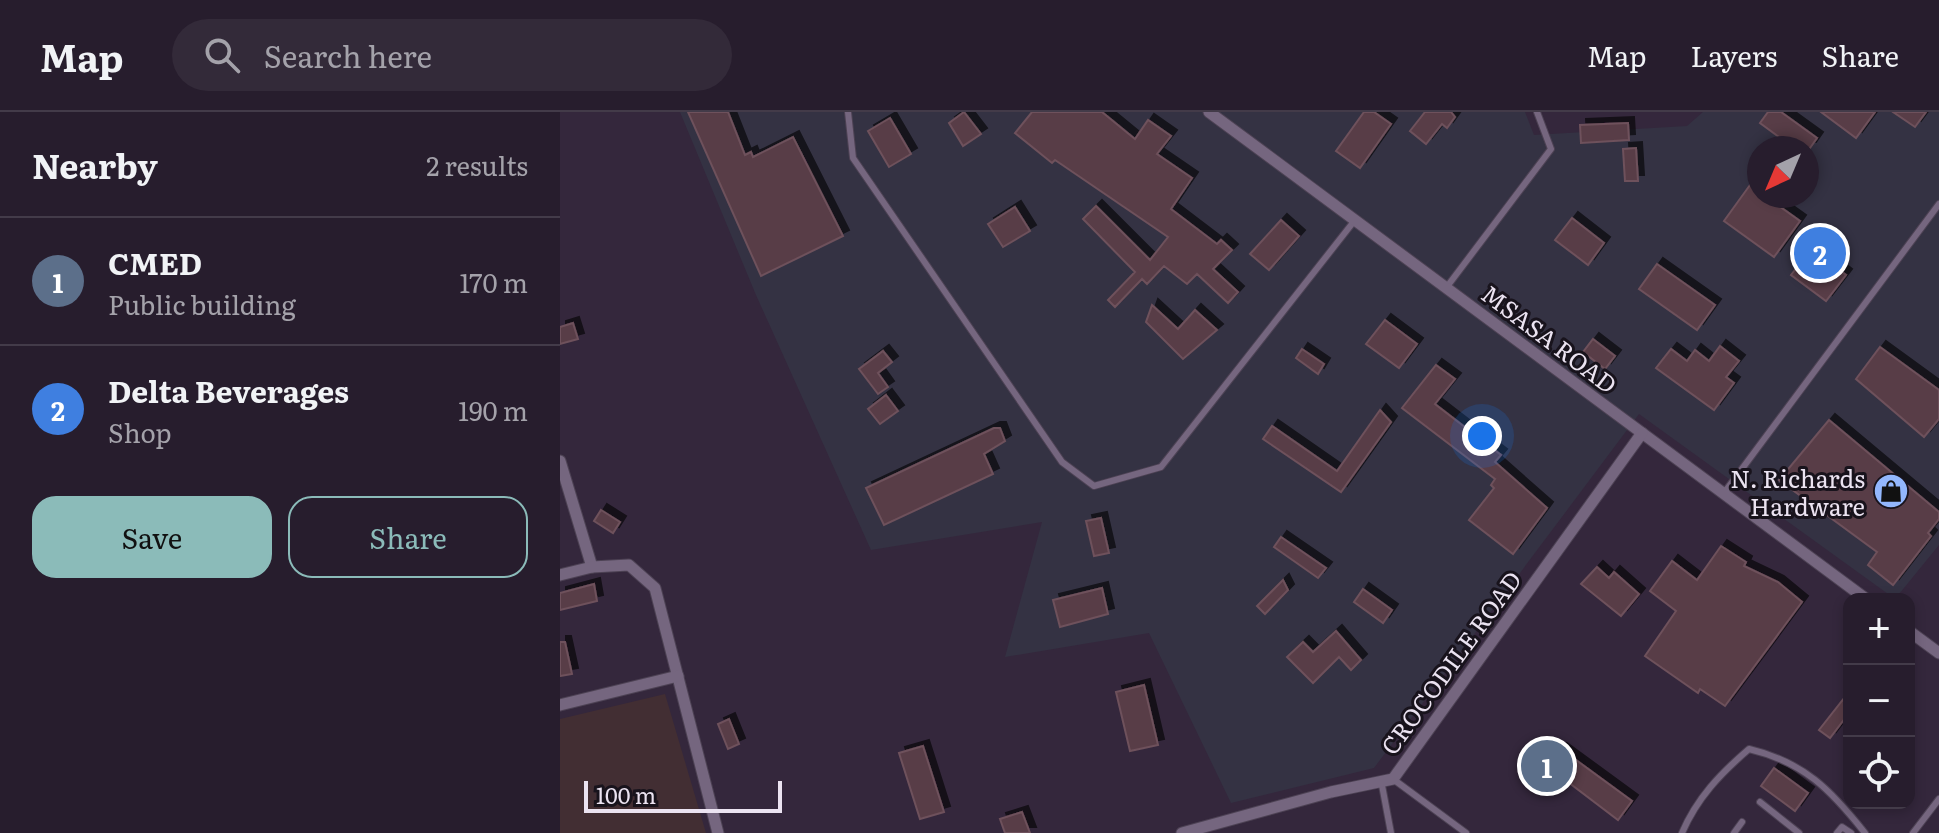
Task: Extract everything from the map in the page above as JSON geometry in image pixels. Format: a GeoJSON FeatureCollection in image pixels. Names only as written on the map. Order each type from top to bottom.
{"type":"FeatureCollection","features":[{"type":"Feature","properties":{"kind":"street","name":"MSASA ROAD"},"geometry":{"type":"LineString","coordinates":[[1209,112],[1858,593]]}},
{"type":"Feature","properties":{"kind":"street","name":"CROCODILE ROAD"},"geometry":{"type":"LineString","coordinates":[[1182,833],[1387,780],[1642,433]]}},
{"type":"Feature","properties":{"kind":"street"},"geometry":{"type":"LineString","coordinates":[[560,461],[592,567]]}},
{"type":"Feature","properties":{"kind":"street"},"geometry":{"type":"LineString","coordinates":[[560,575],[592,567],[629,565],[655,588],[718,833]]}},
{"type":"Feature","properties":{"kind":"street"},"geometry":{"type":"LineString","coordinates":[[1915,635],[1939,653]]}},
{"type":"Feature","properties":{"kind":"street"},"geometry":{"type":"LineString","coordinates":[[560,705],[678,676]]}},
{"type":"Feature","properties":{"kind":"lane"},"geometry":{"type":"LineString","coordinates":[[848,112],[853,158],[1062,462],[1094,486],[1161,467],[1355,220]]}},
{"type":"Feature","properties":{"kind":"lane"},"geometry":{"type":"LineString","coordinates":[[1446,288],[1551,149],[1537,112]]}},
{"type":"Feature","properties":{"kind":"lane"},"geometry":{"type":"LineString","coordinates":[[1724,493],[1939,204]]}},
{"type":"Feature","properties":{"kind":"lane"},"geometry":{"type":"LineString","coordinates":[[1682,833],[1692,809],[1717,776],[1749,749],[1783,757],[1833,793],[1865,833]]}},
{"type":"Feature","properties":{"kind":"lane"},"geometry":{"type":"LineString","coordinates":[[1387,780],[1391,833]]}},
{"type":"Feature","properties":{"kind":"lane"},"geometry":{"type":"LineString","coordinates":[[1387,780],[1466,833]]}},
{"type":"Feature","properties":{"kind":"lane"},"geometry":{"type":"LineString","coordinates":[[1913,833],[1939,799]]}},
{"type":"Feature","properties":{"kind":"lane"},"geometry":{"type":"LineString","coordinates":[[1760,802],[1799,833]]}},
{"type":"Feature","properties":{"kind":"lane"},"geometry":{"type":"LineString","coordinates":[[1734,833],[1742,822]]}},
{"type":"Feature","properties":{"kind":"lane"},"geometry":{"type":"LineString","coordinates":[[1837,833],[1842,827],[1851,833]]}},
{"type":"Feature","properties":{"kind":"shaded area"},"geometry":{"type":"Polygon","coordinates":[[[680,112],[1525,112],[1534,135],[1687,126],[1703,112],[1939,112],[1939,545],[1900,593],[1887,593],[1639,414],[1374,768],[1231,803],[1149,633],[1005,657],[1042,522],[871,550],[756,295],[680,112]]]}},
{"type":"Feature","properties":{"kind":"shaded area"},"geometry":{"type":"Polygon","coordinates":[[[665,694],[706,833],[560,833],[560,719],[665,694]]]}},
{"type":"Feature","properties":{"kind":"building"},"geometry":{"type":"Polygon","coordinates":[[[688,112],[728,112],[745,155],[751,152],[753,157],[793,137],[843,236],[761,276],[688,112]]]}},
{"type":"Feature","properties":{"kind":"building"},"geometry":{"type":"Polygon","coordinates":[[[964,112],[981,134],[963,146],[949,123],[964,112]]]}},
{"type":"Feature","properties":{"kind":"building"},"geometry":{"type":"Polygon","coordinates":[[[1032,112],[1102,112],[1135,139],[1148,120],[1171,136],[1157,154],[1192,178],[1171,209],[1217,244],[1221,240],[1232,250],[1213,269],[1238,292],[1228,303],[1197,274],[1187,284],[1164,266],[1147,284],[1142,279],[1115,307],[1108,300],[1135,272],[1083,219],[1096,206],[1150,260],[1168,237],[1055,160],[1052,163],[1015,133],[1032,112]]]}},
{"type":"Feature","properties":{"kind":"building"},"geometry":{"type":"Polygon","coordinates":[[[1364,112],[1374,112],[1391,124],[1360,168],[1336,151],[1364,112]]]}},
{"type":"Feature","properties":{"kind":"building"},"geometry":{"type":"Polygon","coordinates":[[[1425,112],[1451,112],[1455,117],[1447,128],[1442,124],[1426,144],[1410,131],[1425,112]]]}},
{"type":"Feature","properties":{"kind":"building"},"geometry":{"type":"Polygon","coordinates":[[[1768,112],[1781,112],[1814,136],[1778,136],[1760,123],[1768,112]]]}},
{"type":"Feature","properties":{"kind":"building"},"geometry":{"type":"Polygon","coordinates":[[[1821,112],[1875,112],[1856,138],[1821,112]]]}},
{"type":"Feature","properties":{"kind":"building"},"geometry":{"type":"Polygon","coordinates":[[[1893,112],[1926,112],[1915,127],[1893,112]]]}},
{"type":"Feature","properties":{"kind":"building"},"geometry":{"type":"Polygon","coordinates":[[[890,118],[911,154],[889,167],[868,131],[890,118]]]}},
{"type":"Feature","properties":{"kind":"building"},"geometry":{"type":"Polygon","coordinates":[[[1628,123],[1629,140],[1581,143],[1580,125],[1628,123]]]}},
{"type":"Feature","properties":{"kind":"building"},"geometry":{"type":"Polygon","coordinates":[[[1636,148],[1638,181],[1625,181],[1623,149],[1636,148]]]}},
{"type":"Feature","properties":{"kind":"building"},"geometry":{"type":"Polygon","coordinates":[[[1747,189],[1747,208],[1782,208],[1800,221],[1774,257],[1724,221],[1747,189]]]}},
{"type":"Feature","properties":{"kind":"building"},"geometry":{"type":"Polygon","coordinates":[[[1015,207],[1030,231],[1003,247],[988,224],[1015,207]]]}},
{"type":"Feature","properties":{"kind":"building"},"geometry":{"type":"Polygon","coordinates":[[[1572,218],[1604,243],[1588,265],[1555,240],[1572,218]]]}},
{"type":"Feature","properties":{"kind":"building"},"geometry":{"type":"Polygon","coordinates":[[[1281,220],[1299,236],[1269,270],[1250,254],[1281,220]]]}},
{"type":"Feature","properties":{"kind":"building"},"geometry":{"type":"Polygon","coordinates":[[[1812,248],[1846,275],[1826,301],[1791,275],[1812,248]]]}},
{"type":"Feature","properties":{"kind":"building"},"geometry":{"type":"Polygon","coordinates":[[[1657,264],[1715,305],[1697,330],[1639,289],[1657,264]]]}},
{"type":"Feature","properties":{"kind":"building"},"geometry":{"type":"Polygon","coordinates":[[[1152,305],[1178,329],[1195,310],[1217,330],[1183,359],[1146,322],[1152,305]]]}},
{"type":"Feature","properties":{"kind":"building"},"geometry":{"type":"Polygon","coordinates":[[[1385,320],[1417,344],[1399,368],[1366,344],[1385,320]]]}},
{"type":"Feature","properties":{"kind":"building"},"geometry":{"type":"Polygon","coordinates":[[[573,323],[578,339],[560,344],[560,327],[573,323]]]}},
{"type":"Feature","properties":{"kind":"building"},"geometry":{"type":"Polygon","coordinates":[[[1593,339],[1615,356],[1605,369],[1583,352],[1593,339]]]}},
{"type":"Feature","properties":{"kind":"building"},"geometry":{"type":"Polygon","coordinates":[[[1720,346],[1739,361],[1726,377],[1734,383],[1714,410],[1656,368],[1671,349],[1687,361],[1695,350],[1709,361],[1720,346]]]}},
{"type":"Feature","properties":{"kind":"building"},"geometry":{"type":"Polygon","coordinates":[[[1880,347],[1939,390],[1939,419],[1924,437],[1856,379],[1880,347]]]}},
{"type":"Feature","properties":{"kind":"building"},"geometry":{"type":"Polygon","coordinates":[[[1302,349],[1324,364],[1318,374],[1296,358],[1302,349]]]}},
{"type":"Feature","properties":{"kind":"building"},"geometry":{"type":"Polygon","coordinates":[[[883,351],[892,362],[878,373],[888,387],[878,394],[859,369],[883,351]]]}},
{"type":"Feature","properties":{"kind":"building"},"geometry":{"type":"Polygon","coordinates":[[[1436,365],[1455,379],[1435,404],[1501,455],[1495,462],[1547,508],[1513,554],[1469,520],[1494,488],[1491,485],[1495,479],[1402,408],[1436,365]]]}},
{"type":"Feature","properties":{"kind":"building"},"geometry":{"type":"Polygon","coordinates":[[[886,395],[898,411],[880,424],[868,409],[886,395]]]}},
{"type":"Feature","properties":{"kind":"building"},"geometry":{"type":"Polygon","coordinates":[[[1380,410],[1391,422],[1341,492],[1263,439],[1272,426],[1337,471],[1380,410]]]}},
{"type":"Feature","properties":{"kind":"building"},"geometry":{"type":"Polygon","coordinates":[[[1829,420],[1939,512],[1939,519],[1928,533],[1931,536],[1893,585],[1868,565],[1877,552],[1779,480],[1829,420]]]}},
{"type":"Feature","properties":{"kind":"building"},"geometry":{"type":"Polygon","coordinates":[[[994,428],[1000,428],[1005,441],[984,454],[993,474],[884,525],[866,488],[994,428]]]}},
{"type":"Feature","properties":{"kind":"building"},"geometry":{"type":"Polygon","coordinates":[[[601,510],[620,522],[613,533],[594,521],[601,510]]]}},
{"type":"Feature","properties":{"kind":"building"},"geometry":{"type":"Polygon","coordinates":[[[1101,518],[1109,553],[1094,556],[1086,521],[1101,518]]]}},
{"type":"Feature","properties":{"kind":"building"},"geometry":{"type":"Polygon","coordinates":[[[1281,537],[1326,568],[1318,578],[1274,547],[1281,537]]]}},
{"type":"Feature","properties":{"kind":"building"},"geometry":{"type":"Polygon","coordinates":[[[1721,546],[1746,562],[1744,566],[1778,582],[1802,602],[1725,706],[1700,689],[1698,693],[1645,656],[1676,611],[1650,591],[1672,561],[1697,580],[1721,546]]]}},
{"type":"Feature","properties":{"kind":"building"},"geometry":{"type":"Polygon","coordinates":[[[1597,567],[1609,578],[1614,572],[1639,594],[1621,616],[1581,584],[1597,567]]]}},
{"type":"Feature","properties":{"kind":"building"},"geometry":{"type":"Polygon","coordinates":[[[1283,580],[1288,590],[1265,614],[1257,606],[1283,580]]]}},
{"type":"Feature","properties":{"kind":"building"},"geometry":{"type":"Polygon","coordinates":[[[594,584],[597,601],[560,610],[560,593],[594,584]]]}},
{"type":"Feature","properties":{"kind":"building"},"geometry":{"type":"Polygon","coordinates":[[[1102,588],[1108,614],[1060,627],[1053,600],[1102,588]]]}},
{"type":"Feature","properties":{"kind":"building"},"geometry":{"type":"Polygon","coordinates":[[[1363,589],[1392,610],[1383,623],[1354,602],[1363,589]]]}},
{"type":"Feature","properties":{"kind":"building"},"geometry":{"type":"Polygon","coordinates":[[[1336,631],[1361,660],[1351,670],[1339,657],[1313,683],[1287,657],[1303,642],[1313,652],[1336,631]]]}},
{"type":"Feature","properties":{"kind":"building"},"geometry":{"type":"Polygon","coordinates":[[[560,642],[565,642],[572,674],[560,676],[560,642]]]}},
{"type":"Feature","properties":{"kind":"building"},"geometry":{"type":"Polygon","coordinates":[[[1144,685],[1158,745],[1130,751],[1116,692],[1144,685]]]}},
{"type":"Feature","properties":{"kind":"building"},"geometry":{"type":"Polygon","coordinates":[[[1843,700],[1843,721],[1830,738],[1819,730],[1843,700]]]}},
{"type":"Feature","properties":{"kind":"building"},"geometry":{"type":"Polygon","coordinates":[[[729,719],[739,744],[728,749],[718,724],[729,719]]]}},
{"type":"Feature","properties":{"kind":"building"},"geometry":{"type":"Polygon","coordinates":[[[923,746],[944,812],[920,819],[899,753],[923,746]]]}},
{"type":"Feature","properties":{"kind":"building"},"geometry":{"type":"Polygon","coordinates":[[[1561,749],[1632,801],[1618,820],[1547,766],[1561,749]]]}},
{"type":"Feature","properties":{"kind":"building"},"geometry":{"type":"Polygon","coordinates":[[[1774,768],[1808,793],[1795,811],[1761,786],[1774,768]]]}},
{"type":"Feature","properties":{"kind":"building"},"geometry":{"type":"Polygon","coordinates":[[[1022,812],[1030,833],[1005,833],[1000,819],[1022,812]]]}},
{"type":"Feature","properties":{"kind":"place","name":"Delta Beverages"},"geometry":{"type":"Point","coordinates":[1820,253]}},
{"type":"Feature","properties":{"kind":"place","name":"N. Richards Hardware"},"geometry":{"type":"Point","coordinates":[1891,491]}},
{"type":"Feature","properties":{"kind":"place","name":"CMED"},"geometry":{"type":"Point","coordinates":[1547,766]}}]}
